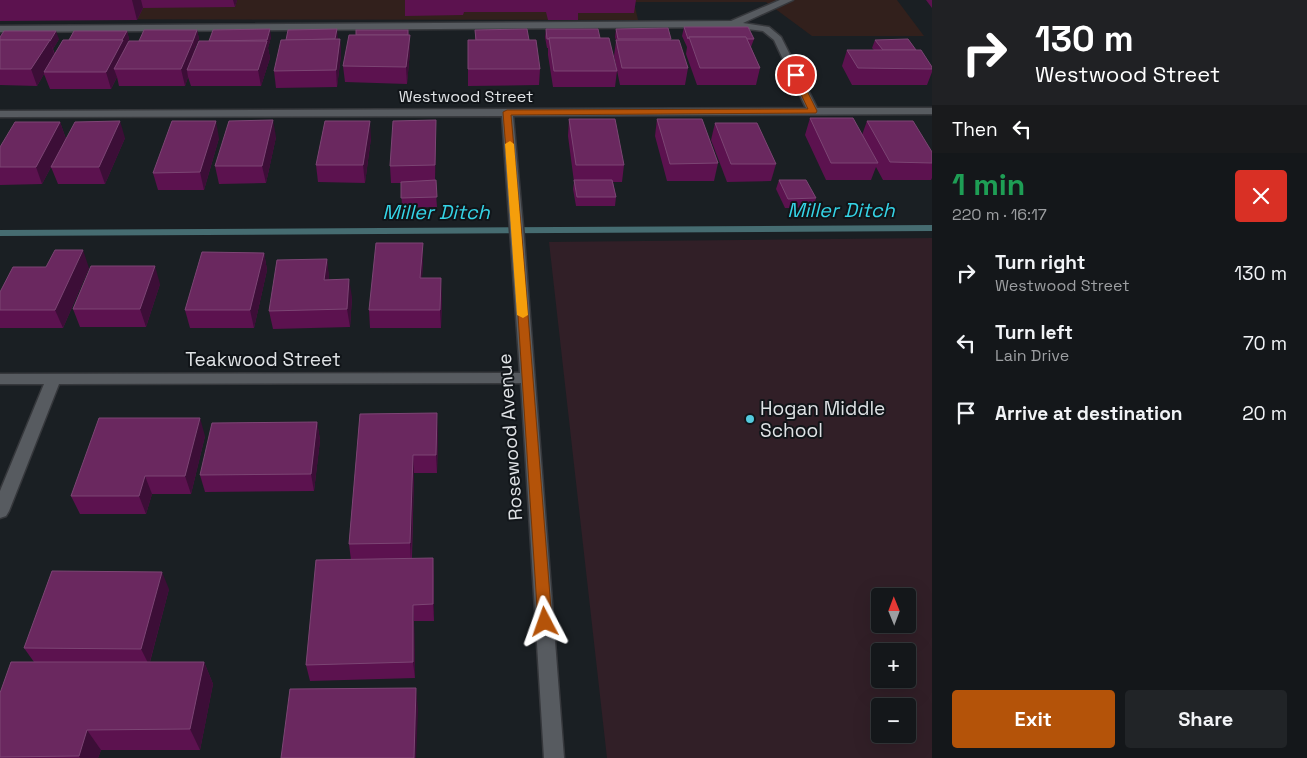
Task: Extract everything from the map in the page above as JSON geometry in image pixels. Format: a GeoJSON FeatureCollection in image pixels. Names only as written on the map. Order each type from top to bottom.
{"type":"FeatureCollection","features":[{"type":"Feature","properties":{"kind":"street"},"geometry":{"type":"LineString","coordinates":[[732,24],[788,0]]}},
{"type":"Feature","properties":{"kind":"street"},"geometry":{"type":"LineString","coordinates":[[0,29],[732,24],[766,29],[778,40],[813,111]]}},
{"type":"Feature","properties":{"kind":"street","name":"Westwood Street"},"geometry":{"type":"LineString","coordinates":[[0,114],[932,111]]}},
{"type":"Feature","properties":{"kind":"street","name":"Rosewood Avenue"},"geometry":{"type":"LineString","coordinates":[[507,112],[518,238],[554,758]]}},
{"type":"Feature","properties":{"kind":"street","name":"Teakwood Street"},"geometry":{"type":"LineString","coordinates":[[0,379],[527,378]]}},
{"type":"Feature","properties":{"kind":"street"},"geometry":{"type":"LineString","coordinates":[[0,511],[54,379]]}},
{"type":"Feature","properties":{"kind":"shaded area"},"geometry":{"type":"Polygon","coordinates":[[[0,0],[897,0],[924,36],[812,36],[766,2],[634,2],[638,20],[0,19],[0,0]]]}},
{"type":"Feature","properties":{"kind":"shaded area","name":"Hogan Middle School"},"geometry":{"type":"Polygon","coordinates":[[[932,238],[932,758],[607,758],[549,242],[932,238]]]}},
{"type":"Feature","properties":{"kind":"building"},"geometry":{"type":"Polygon","coordinates":[[[684,27],[748,27],[754,39],[747,39],[746,37],[689,37],[688,39],[684,27]]]}},
{"type":"Feature","properties":{"kind":"building"},"geometry":{"type":"Polygon","coordinates":[[[668,28],[671,39],[618,39],[616,29],[668,28]]]}},
{"type":"Feature","properties":{"kind":"building"},"geometry":{"type":"Polygon","coordinates":[[[270,29],[267,40],[209,41],[213,30],[270,29]]]}},
{"type":"Feature","properties":{"kind":"building"},"geometry":{"type":"Polygon","coordinates":[[[337,29],[335,39],[286,40],[288,30],[337,29]]]}},
{"type":"Feature","properties":{"kind":"building"},"geometry":{"type":"Polygon","coordinates":[[[527,29],[529,40],[476,40],[475,30],[527,29]]]}},
{"type":"Feature","properties":{"kind":"building"},"geometry":{"type":"Polygon","coordinates":[[[546,29],[598,29],[600,38],[547,39],[546,29]]]}},
{"type":"Feature","properties":{"kind":"building"},"geometry":{"type":"Polygon","coordinates":[[[144,30],[197,30],[193,41],[139,41],[144,30]]]}},
{"type":"Feature","properties":{"kind":"building"},"geometry":{"type":"Polygon","coordinates":[[[356,30],[408,30],[408,35],[356,35],[356,30]]]}},
{"type":"Feature","properties":{"kind":"building"},"geometry":{"type":"Polygon","coordinates":[[[4,31],[56,31],[50,41],[0,40],[4,31]]]}},
{"type":"Feature","properties":{"kind":"building"},"geometry":{"type":"Polygon","coordinates":[[[74,31],[127,31],[122,40],[69,40],[74,31]]]}},
{"type":"Feature","properties":{"kind":"building"},"geometry":{"type":"Polygon","coordinates":[[[349,35],[410,35],[406,67],[343,66],[349,35]]]}},
{"type":"Feature","properties":{"kind":"building"},"geometry":{"type":"Polygon","coordinates":[[[689,37],[746,37],[760,68],[700,68],[689,37]]]}},
{"type":"Feature","properties":{"kind":"building"},"geometry":{"type":"Polygon","coordinates":[[[549,38],[609,38],[617,71],[554,71],[549,38]]]}},
{"type":"Feature","properties":{"kind":"building"},"geometry":{"type":"Polygon","coordinates":[[[340,39],[336,70],[274,71],[281,40],[340,39]]]}},
{"type":"Feature","properties":{"kind":"building"},"geometry":{"type":"Polygon","coordinates":[[[908,39],[916,50],[883,50],[875,40],[908,39]]]}},
{"type":"Feature","properties":{"kind":"building"},"geometry":{"type":"Polygon","coordinates":[[[0,40],[50,40],[31,69],[0,69],[0,40]]]}},
{"type":"Feature","properties":{"kind":"building"},"geometry":{"type":"Polygon","coordinates":[[[63,40],[123,40],[106,72],[44,72],[63,40]]]}},
{"type":"Feature","properties":{"kind":"building"},"geometry":{"type":"Polygon","coordinates":[[[468,40],[536,40],[540,69],[468,69],[468,40]]]}},
{"type":"Feature","properties":{"kind":"building"},"geometry":{"type":"Polygon","coordinates":[[[616,40],[679,40],[688,68],[622,68],[616,40]]]}},
{"type":"Feature","properties":{"kind":"building"},"geometry":{"type":"Polygon","coordinates":[[[129,41],[193,41],[181,69],[114,69],[129,41]]]}},
{"type":"Feature","properties":{"kind":"building"},"geometry":{"type":"Polygon","coordinates":[[[199,41],[267,41],[258,70],[187,70],[199,41]]]}},
{"type":"Feature","properties":{"kind":"building"},"geometry":{"type":"Polygon","coordinates":[[[847,50],[921,50],[932,69],[858,68],[847,50]]]}},
{"type":"Feature","properties":{"kind":"building"},"geometry":{"type":"Polygon","coordinates":[[[810,118],[853,118],[878,163],[831,163],[810,118]]]}},
{"type":"Feature","properties":{"kind":"building"},"geometry":{"type":"Polygon","coordinates":[[[569,119],[615,119],[624,165],[576,165],[569,119]]]}},
{"type":"Feature","properties":{"kind":"building"},"geometry":{"type":"Polygon","coordinates":[[[657,119],[702,119],[718,163],[670,164],[657,119]]]}},
{"type":"Feature","properties":{"kind":"building"},"geometry":{"type":"Polygon","coordinates":[[[273,120],[262,166],[215,166],[229,121],[273,120]]]}},
{"type":"Feature","properties":{"kind":"building"},"geometry":{"type":"Polygon","coordinates":[[[436,120],[435,165],[390,166],[393,121],[436,120]]]}},
{"type":"Feature","properties":{"kind":"building"},"geometry":{"type":"Polygon","coordinates":[[[120,121],[99,167],[51,167],[75,122],[120,121]]]}},
{"type":"Feature","properties":{"kind":"building"},"geometry":{"type":"Polygon","coordinates":[[[172,121],[216,121],[200,172],[153,173],[172,121]]]}},
{"type":"Feature","properties":{"kind":"building"},"geometry":{"type":"Polygon","coordinates":[[[325,121],[370,121],[363,165],[316,165],[325,121]]]}},
{"type":"Feature","properties":{"kind":"building"},"geometry":{"type":"Polygon","coordinates":[[[867,121],[913,121],[932,152],[932,163],[890,162],[867,121]]]}},
{"type":"Feature","properties":{"kind":"building"},"geometry":{"type":"Polygon","coordinates":[[[15,122],[60,122],[36,167],[0,167],[0,147],[15,122]]]}},
{"type":"Feature","properties":{"kind":"building"},"geometry":{"type":"Polygon","coordinates":[[[715,123],[757,123],[776,164],[731,164],[715,123]]]}},
{"type":"Feature","properties":{"kind":"building"},"geometry":{"type":"Polygon","coordinates":[[[436,180],[437,197],[401,198],[401,182],[436,180]]]}},
{"type":"Feature","properties":{"kind":"building"},"geometry":{"type":"Polygon","coordinates":[[[574,180],[612,180],[616,197],[577,197],[574,180]]]}},
{"type":"Feature","properties":{"kind":"building"},"geometry":{"type":"Polygon","coordinates":[[[779,180],[806,180],[816,198],[788,199],[779,180]]]}},
{"type":"Feature","properties":{"kind":"building"},"geometry":{"type":"Polygon","coordinates":[[[376,243],[423,243],[420,278],[441,278],[440,310],[369,310],[376,243]]]}},
{"type":"Feature","properties":{"kind":"building"},"geometry":{"type":"Polygon","coordinates":[[[55,250],[83,250],[55,310],[0,310],[0,292],[13,267],[46,267],[55,250]]]}},
{"type":"Feature","properties":{"kind":"building"},"geometry":{"type":"Polygon","coordinates":[[[202,252],[264,253],[250,310],[185,310],[202,252]]]}},
{"type":"Feature","properties":{"kind":"building"},"geometry":{"type":"Polygon","coordinates":[[[327,259],[324,280],[349,279],[347,309],[269,311],[277,260],[327,259]]]}},
{"type":"Feature","properties":{"kind":"building"},"geometry":{"type":"Polygon","coordinates":[[[91,266],[155,266],[140,309],[73,309],[91,266]]]}},
{"type":"Feature","properties":{"kind":"building"},"geometry":{"type":"Polygon","coordinates":[[[437,413],[436,455],[413,455],[410,543],[349,544],[360,414],[437,413]]]}},
{"type":"Feature","properties":{"kind":"building"},"geometry":{"type":"Polygon","coordinates":[[[99,418],[200,418],[185,476],[145,476],[139,496],[71,496],[99,418]]]}},
{"type":"Feature","properties":{"kind":"building"},"geometry":{"type":"Polygon","coordinates":[[[317,422],[311,474],[200,475],[212,423],[317,422]]]}},
{"type":"Feature","properties":{"kind":"building"},"geometry":{"type":"Polygon","coordinates":[[[433,558],[433,604],[413,605],[413,662],[306,665],[316,560],[433,558]]]}},
{"type":"Feature","properties":{"kind":"building"},"geometry":{"type":"Polygon","coordinates":[[[52,571],[162,572],[141,649],[24,648],[52,571]]]}},
{"type":"Feature","properties":{"kind":"building"},"geometry":{"type":"Polygon","coordinates":[[[11,662],[204,662],[190,729],[87,730],[79,756],[0,757],[0,693],[11,662]]]}},
{"type":"Feature","properties":{"kind":"building"},"geometry":{"type":"Polygon","coordinates":[[[416,688],[414,758],[281,758],[290,689],[416,688]]]}},
{"type":"Feature","properties":{"kind":"waterway","name":"Miller Ditch"},"geometry":{"type":"LineString","coordinates":[[0,233],[932,228]]}},
{"type":"Feature","properties":{"kind":"slow traffic"},"geometry":{"type":"LineString","coordinates":[[510,144],[523,315]]}},
{"type":"Feature","properties":{"kind":"place","name":"Hogan Middle School"},"geometry":{"type":"Point","coordinates":[750,419]}},
{"type":"Feature","properties":{"kind":"route"},"geometry":{"type":"LineString","coordinates":[[545,622],[518,238],[507,112],[813,111],[796,75]]}}]}
